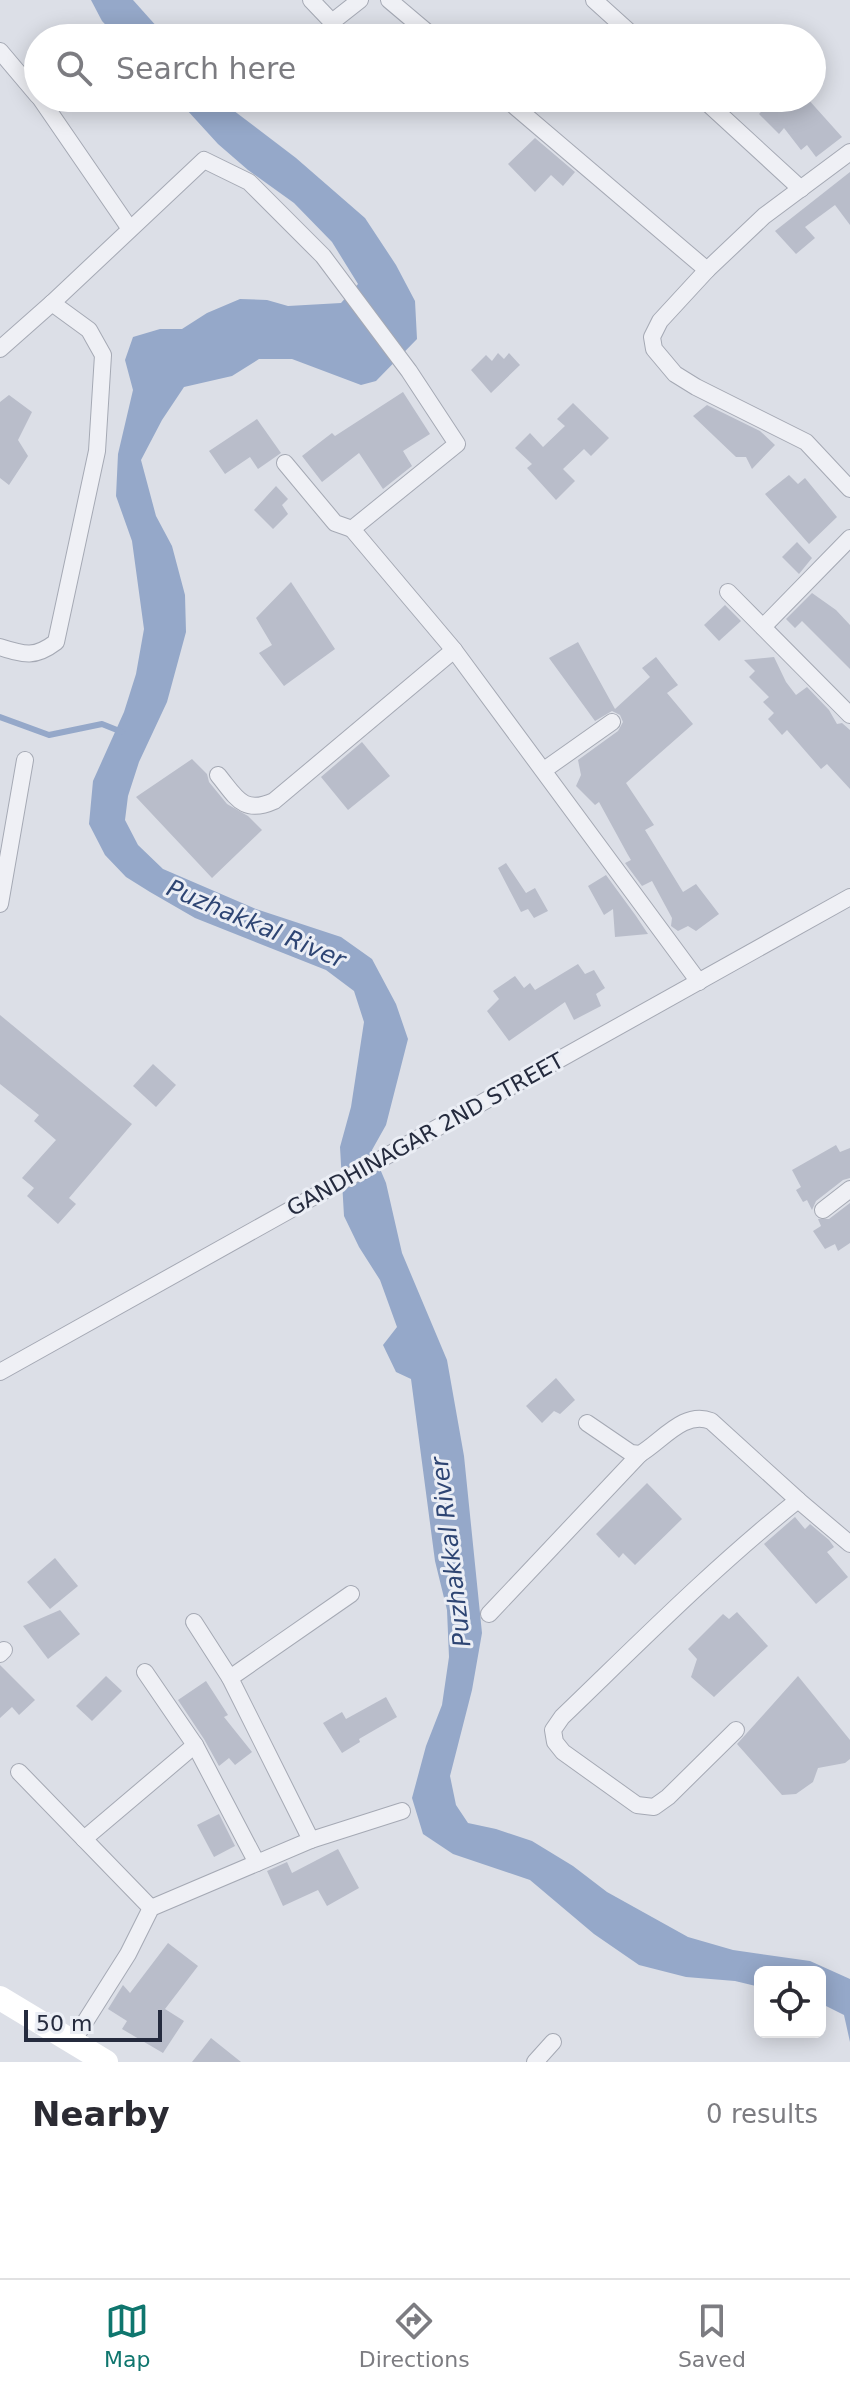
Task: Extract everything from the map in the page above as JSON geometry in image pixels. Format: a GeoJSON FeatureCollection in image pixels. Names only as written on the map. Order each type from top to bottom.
{"type":"FeatureCollection","features":[{"type":"Feature","properties":{"kind":"main road"},"geometry":{"type":"LineString","coordinates":[[0,1998],[106,2062]]}},
{"type":"Feature","properties":{"kind":"street"},"geometry":{"type":"LineString","coordinates":[[311,0],[332,22],[360,0]]}},
{"type":"Feature","properties":{"kind":"street"},"geometry":{"type":"LineString","coordinates":[[389,0],[417,24]]}},
{"type":"Feature","properties":{"kind":"street"},"geometry":{"type":"LineString","coordinates":[[594,0],[621,24]]}},
{"type":"Feature","properties":{"kind":"street"},"geometry":{"type":"LineString","coordinates":[[0,51],[24,79]]}},
{"type":"Feature","properties":{"kind":"street"},"geometry":{"type":"LineString","coordinates":[[49,112],[130,229]]}},
{"type":"Feature","properties":{"kind":"street"},"geometry":{"type":"LineString","coordinates":[[521,112],[707,270]]}},
{"type":"Feature","properties":{"kind":"street"},"geometry":{"type":"LineString","coordinates":[[717,112],[801,189]]}},
{"type":"Feature","properties":{"kind":"street"},"geometry":{"type":"LineString","coordinates":[[850,152],[764,216],[707,270],[660,321],[652,337],[654,349],[675,374],[806,442],[850,489]]}},
{"type":"Feature","properties":{"kind":"street"},"geometry":{"type":"LineString","coordinates":[[0,349],[204,160],[249,182],[323,256],[409,371],[457,444],[352,529]]}},
{"type":"Feature","properties":{"kind":"street"},"geometry":{"type":"LineString","coordinates":[[0,647],[23,654],[42,653],[56,642],[97,451],[103,355],[89,330],[52,303]]}},
{"type":"Feature","properties":{"kind":"street"},"geometry":{"type":"LineString","coordinates":[[285,463],[335,523],[352,529],[454,650],[699,982]]}},
{"type":"Feature","properties":{"kind":"street"},"geometry":{"type":"LineString","coordinates":[[763,627],[850,538]]}},
{"type":"Feature","properties":{"kind":"street"},"geometry":{"type":"LineString","coordinates":[[728,592],[850,715]]}},
{"type":"Feature","properties":{"kind":"street"},"geometry":{"type":"LineString","coordinates":[[218,775],[241,803],[259,808],[274,801],[454,650]]}},
{"type":"Feature","properties":{"kind":"street"},"geometry":{"type":"LineString","coordinates":[[544,770],[612,722]]}},
{"type":"Feature","properties":{"kind":"street"},"geometry":{"type":"LineString","coordinates":[[0,904],[25,760]]}},
{"type":"Feature","properties":{"kind":"street","name":"GANDHINAGAR 2ND STREET"},"geometry":{"type":"LineString","coordinates":[[0,1372],[850,897]]}},
{"type":"Feature","properties":{"kind":"street"},"geometry":{"type":"LineString","coordinates":[[823,1210],[850,1189]]}},
{"type":"Feature","properties":{"kind":"street"},"geometry":{"type":"LineString","coordinates":[[489,1614],[640,1454],[686,1420],[701,1417],[711,1421],[850,1544]]}},
{"type":"Feature","properties":{"kind":"street"},"geometry":{"type":"LineString","coordinates":[[587,1423],[631,1453],[640,1454]]}},
{"type":"Feature","properties":{"kind":"street"},"geometry":{"type":"LineString","coordinates":[[736,1730],[654,1807],[637,1805],[563,1752],[555,1742],[553,1730],[562,1717],[706,1579],[752,1536],[798,1500]]}},
{"type":"Feature","properties":{"kind":"street"},"geometry":{"type":"LineString","coordinates":[[230,1678],[351,1594]]}},
{"type":"Feature","properties":{"kind":"street"},"geometry":{"type":"LineString","coordinates":[[194,1622],[230,1678],[311,1840]]}},
{"type":"Feature","properties":{"kind":"street"},"geometry":{"type":"LineString","coordinates":[[145,1672],[195,1745],[257,1863]]}},
{"type":"Feature","properties":{"kind":"street"},"geometry":{"type":"LineString","coordinates":[[84,1839],[195,1745]]}},
{"type":"Feature","properties":{"kind":"street"},"geometry":{"type":"LineString","coordinates":[[19,1772],[151,1908]]}},
{"type":"Feature","properties":{"kind":"street"},"geometry":{"type":"LineString","coordinates":[[73,2041],[128,1954],[151,1908],[311,1840],[402,1811]]}},
{"type":"Feature","properties":{"kind":"street"},"geometry":{"type":"LineString","coordinates":[[535,2062],[553,2042]]}},
{"type":"Feature","properties":{"kind":"water"},"geometry":{"type":"Polygon","coordinates":[[[91,0],[133,0],[154,24],[105,24],[91,0]]]}},
{"type":"Feature","properties":{"kind":"water","name":"Puzhakkal River"},"geometry":{"type":"Polygon","coordinates":[[[189,112],[235,112],[296,158],[365,218],[415,301],[417,339],[376,381],[361,385],[292,359],[259,359],[232,376],[184,387],[162,420],[141,460],[156,516],[172,546],[185,595],[186,632],[167,702],[139,762],[128,796],[125,820],[138,845],[163,869],[256,909],[341,937],[372,959],[396,1004],[408,1039],[386,1125],[372,1150],[386,1183],[402,1253],[447,1360],[464,1456],[482,1633],[472,1690],[450,1776],[456,1805],[468,1823],[532,1841],[607,1892],[688,1937],[733,1950],[810,1961],[821,1966],[754,1966],[754,1986],[686,1977],[639,1965],[594,1934],[530,1880],[453,1854],[423,1834],[412,1798],[426,1746],[442,1705],[449,1657],[447,1610],[435,1561],[411,1379],[396,1372],[383,1345],[397,1327],[380,1280],[344,1216],[340,1147],[351,1107],[364,1022],[354,991],[326,970],[195,918],[126,877],[105,855],[89,824],[93,781],[124,712],[136,674],[144,629],[132,541],[116,496],[118,454],[133,390],[125,360],[133,337],[160,329],[182,329],[207,313],[240,299],[267,300],[288,306],[341,303],[358,284],[332,242],[294,203],[218,144],[189,112]]]}},
{"type":"Feature","properties":{"kind":"water"},"geometry":{"type":"Polygon","coordinates":[[[826,1968],[850,1979],[850,2042],[844,2015],[826,2006],[826,1968]]]}},
{"type":"Feature","properties":{"kind":"building"},"geometry":{"type":"Polygon","coordinates":[[[820,112],[842,137],[816,157],[807,145],[801,150],[784,128],[779,134],[759,114],[820,112]]]}},
{"type":"Feature","properties":{"kind":"building"},"geometry":{"type":"Polygon","coordinates":[[[535,138],[575,172],[563,186],[551,175],[535,192],[508,164],[535,138]]]}},
{"type":"Feature","properties":{"kind":"building"},"geometry":{"type":"Polygon","coordinates":[[[850,172],[850,225],[835,205],[805,227],[815,238],[796,254],[775,231],[850,172]]]}},
{"type":"Feature","properties":{"kind":"building"},"geometry":{"type":"Polygon","coordinates":[[[498,353],[504,359],[509,353],[520,365],[491,393],[471,370],[486,355],[492,361],[498,353]]]}},
{"type":"Feature","properties":{"kind":"building"},"geometry":{"type":"Polygon","coordinates":[[[403,392],[430,434],[403,451],[412,466],[383,489],[359,453],[322,482],[302,456],[332,433],[335,436],[403,392]]]}},
{"type":"Feature","properties":{"kind":"building"},"geometry":{"type":"Polygon","coordinates":[[[9,395],[32,412],[18,440],[28,456],[9,485],[0,478],[0,402],[9,395]]]}},
{"type":"Feature","properties":{"kind":"building"},"geometry":{"type":"Polygon","coordinates":[[[573,403],[609,438],[591,456],[584,449],[563,469],[575,481],[556,500],[527,468],[532,464],[515,448],[530,433],[543,447],[565,426],[557,419],[573,403]]]}},
{"type":"Feature","properties":{"kind":"building"},"geometry":{"type":"Polygon","coordinates":[[[707,405],[760,431],[775,445],[752,469],[746,457],[736,457],[693,416],[707,405]]]}},
{"type":"Feature","properties":{"kind":"building"},"geometry":{"type":"Polygon","coordinates":[[[257,419],[281,453],[258,469],[250,457],[225,474],[209,451],[257,419]]]}},
{"type":"Feature","properties":{"kind":"building"},"geometry":{"type":"Polygon","coordinates":[[[789,475],[798,484],[805,478],[837,517],[809,544],[765,494],[789,475]]]}},
{"type":"Feature","properties":{"kind":"building"},"geometry":{"type":"Polygon","coordinates":[[[276,486],[288,499],[282,505],[288,514],[273,529],[254,510],[276,486]]]}},
{"type":"Feature","properties":{"kind":"building"},"geometry":{"type":"Polygon","coordinates":[[[797,542],[812,558],[799,574],[782,557],[797,542]]]}},
{"type":"Feature","properties":{"kind":"building"},"geometry":{"type":"Polygon","coordinates":[[[291,582],[335,649],[284,686],[259,653],[272,645],[256,618],[291,582]]]}},
{"type":"Feature","properties":{"kind":"building"},"geometry":{"type":"Polygon","coordinates":[[[812,593],[836,610],[850,625],[850,669],[802,621],[795,628],[786,619],[812,593]]]}},
{"type":"Feature","properties":{"kind":"building"},"geometry":{"type":"Polygon","coordinates":[[[725,605],[741,621],[719,641],[704,625],[725,605]]]}},
{"type":"Feature","properties":{"kind":"building"},"geometry":{"type":"Polygon","coordinates":[[[578,642],[615,709],[650,677],[642,668],[656,657],[678,685],[667,693],[693,724],[626,783],[654,825],[645,830],[683,892],[696,884],[719,914],[696,931],[688,926],[678,931],[671,926],[672,918],[652,881],[642,886],[625,863],[631,860],[599,802],[595,805],[576,786],[581,775],[578,760],[618,731],[623,722],[620,715],[612,711],[595,721],[549,658],[578,642]]]}},
{"type":"Feature","properties":{"kind":"building"},"geometry":{"type":"Polygon","coordinates":[[[774,657],[796,695],[807,687],[829,710],[837,724],[842,723],[850,730],[850,789],[827,764],[821,769],[787,730],[782,735],[768,719],[774,713],[763,702],[769,697],[749,677],[755,671],[744,660],[774,657]]]}},
{"type":"Feature","properties":{"kind":"building"},"geometry":{"type":"Polygon","coordinates":[[[362,742],[390,776],[348,810],[321,777],[362,742]]]}},
{"type":"Feature","properties":{"kind":"building"},"geometry":{"type":"Polygon","coordinates":[[[192,759],[207,774],[209,782],[227,804],[248,816],[262,830],[212,878],[136,797],[192,759]]]}},
{"type":"Feature","properties":{"kind":"building"},"geometry":{"type":"Polygon","coordinates":[[[506,863],[526,893],[535,888],[548,911],[534,918],[528,909],[521,912],[498,868],[506,863]]]}},
{"type":"Feature","properties":{"kind":"building"},"geometry":{"type":"Polygon","coordinates":[[[606,875],[648,934],[615,937],[613,909],[604,915],[588,886],[606,875]]]}},
{"type":"Feature","properties":{"kind":"building"},"geometry":{"type":"Polygon","coordinates":[[[578,964],[585,974],[594,970],[605,988],[596,994],[601,1006],[574,1020],[565,1002],[509,1041],[487,1011],[499,999],[493,991],[515,976],[524,988],[530,983],[535,990],[578,964]]]}},
{"type":"Feature","properties":{"kind":"building"},"geometry":{"type":"Polygon","coordinates":[[[0,1015],[132,1124],[69,1198],[76,1204],[58,1224],[27,1196],[34,1188],[22,1178],[56,1140],[34,1121],[39,1115],[0,1084],[0,1015]]]}},
{"type":"Feature","properties":{"kind":"building"},"geometry":{"type":"Polygon","coordinates":[[[153,1064],[176,1085],[156,1107],[133,1086],[153,1064]]]}},
{"type":"Feature","properties":{"kind":"building"},"geometry":{"type":"Polygon","coordinates":[[[836,1145],[840,1152],[850,1148],[850,1178],[816,1201],[812,1210],[796,1190],[801,1187],[792,1170],[836,1145]]]}},
{"type":"Feature","properties":{"kind":"building"},"geometry":{"type":"Polygon","coordinates":[[[850,1203],[850,1243],[838,1251],[835,1244],[825,1249],[813,1231],[821,1226],[818,1219],[829,1219],[850,1203]]]}},
{"type":"Feature","properties":{"kind":"building"},"geometry":{"type":"Polygon","coordinates":[[[556,1378],[575,1400],[560,1414],[554,1411],[542,1423],[526,1406],[556,1378]]]}},
{"type":"Feature","properties":{"kind":"building"},"geometry":{"type":"Polygon","coordinates":[[[647,1483],[682,1519],[635,1565],[623,1553],[619,1558],[596,1534],[647,1483]]]}},
{"type":"Feature","properties":{"kind":"building"},"geometry":{"type":"Polygon","coordinates":[[[795,1517],[805,1529],[810,1524],[829,1540],[834,1547],[827,1552],[848,1577],[816,1604],[764,1544],[795,1517]]]}},
{"type":"Feature","properties":{"kind":"building"},"geometry":{"type":"Polygon","coordinates":[[[55,1558],[78,1586],[50,1609],[27,1582],[55,1558]]]}},
{"type":"Feature","properties":{"kind":"building"},"geometry":{"type":"Polygon","coordinates":[[[60,1610],[80,1634],[48,1659],[23,1626],[60,1610]]]}},
{"type":"Feature","properties":{"kind":"building"},"geometry":{"type":"Polygon","coordinates":[[[737,1612],[768,1646],[714,1697],[691,1677],[697,1659],[688,1649],[723,1614],[729,1619],[737,1612]]]}},
{"type":"Feature","properties":{"kind":"building"},"geometry":{"type":"Polygon","coordinates":[[[0,1665],[35,1700],[19,1715],[12,1707],[0,1718],[0,1665]]]}},
{"type":"Feature","properties":{"kind":"building"},"geometry":{"type":"Polygon","coordinates":[[[106,1676],[122,1691],[92,1721],[76,1706],[106,1676]]]}},
{"type":"Feature","properties":{"kind":"building"},"geometry":{"type":"Polygon","coordinates":[[[798,1676],[850,1740],[850,1759],[845,1763],[818,1768],[813,1782],[796,1794],[782,1795],[737,1744],[798,1676]]]}},
{"type":"Feature","properties":{"kind":"building"},"geometry":{"type":"Polygon","coordinates":[[[206,1681],[228,1715],[224,1717],[252,1752],[235,1765],[229,1758],[219,1766],[178,1700],[206,1681]]]}},
{"type":"Feature","properties":{"kind":"building"},"geometry":{"type":"Polygon","coordinates":[[[386,1697],[397,1717],[359,1739],[360,1742],[342,1753],[323,1723],[342,1712],[346,1719],[386,1697]]]}},
{"type":"Feature","properties":{"kind":"building"},"geometry":{"type":"Polygon","coordinates":[[[219,1814],[235,1846],[214,1857],[197,1825],[219,1814]]]}},
{"type":"Feature","properties":{"kind":"building"},"geometry":{"type":"Polygon","coordinates":[[[338,1849],[359,1888],[327,1906],[318,1890],[283,1906],[267,1871],[287,1862],[292,1873],[338,1849]]]}},
{"type":"Feature","properties":{"kind":"building"},"geometry":{"type":"Polygon","coordinates":[[[168,1943],[198,1966],[165,2009],[184,2021],[163,2053],[122,2029],[127,2021],[108,2009],[123,1985],[130,1993],[168,1943]]]}},
{"type":"Feature","properties":{"kind":"building"},"geometry":{"type":"Polygon","coordinates":[[[211,2038],[241,2062],[192,2062],[211,2038]]]}},
{"type":"Feature","properties":{"kind":"waterway"},"geometry":{"type":"LineString","coordinates":[[0,717],[49,735],[102,724],[122,732]]}}]}
